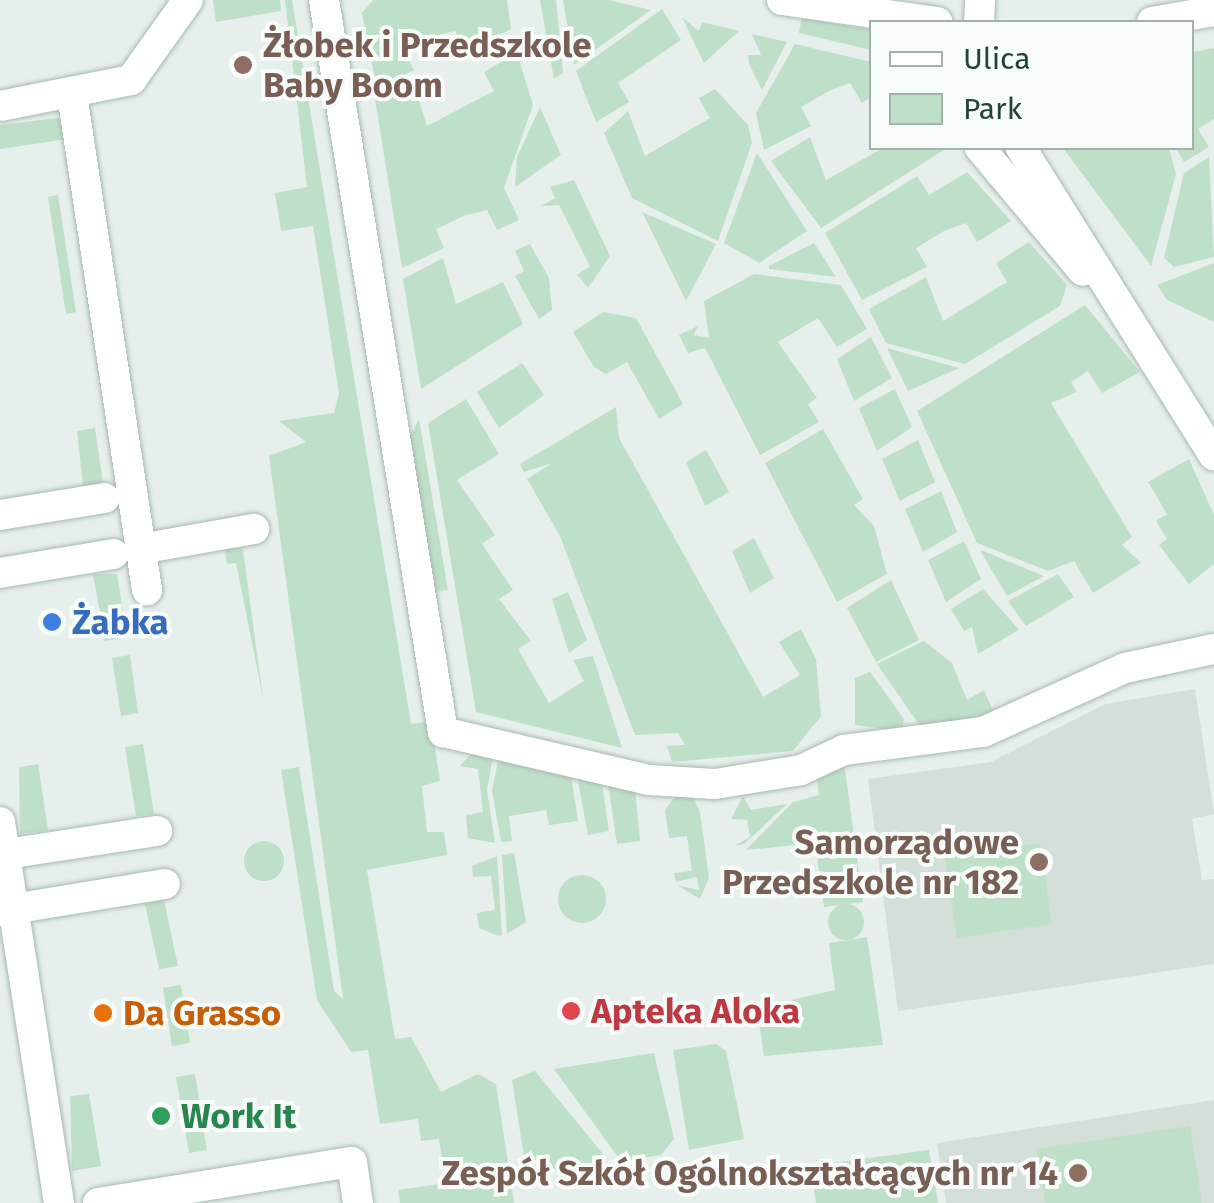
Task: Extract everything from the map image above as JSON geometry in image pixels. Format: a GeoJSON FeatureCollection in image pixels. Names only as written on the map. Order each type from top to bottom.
{"type":"FeatureCollection","features":[{"type":"Feature","properties":{"kind":"street"},"geometry":{"type":"LineString","coordinates":[[0,106],[131,80],[188,0]]}},
{"type":"Feature","properties":{"kind":"street"},"geometry":{"type":"LineString","coordinates":[[324,0],[444,732],[696,785],[785,774],[844,750],[983,732],[1125,668],[1214,649]]}},
{"type":"Feature","properties":{"kind":"street"},"geometry":{"type":"LineString","coordinates":[[782,0],[918,20]]}},
{"type":"Feature","properties":{"kind":"street"},"geometry":{"type":"LineString","coordinates":[[1163,20],[1214,11]]}},
{"type":"Feature","properties":{"kind":"street"},"geometry":{"type":"LineString","coordinates":[[72,94],[127,552],[147,590]]}},
{"type":"Feature","properties":{"kind":"street"},"geometry":{"type":"LineString","coordinates":[[982,150],[1119,302]]}},
{"type":"Feature","properties":{"kind":"street"},"geometry":{"type":"LineString","coordinates":[[1022,150],[1214,456]]}},
{"type":"Feature","properties":{"kind":"street"},"geometry":{"type":"LineString","coordinates":[[0,515],[105,498]]}},
{"type":"Feature","properties":{"kind":"street"},"geometry":{"type":"LineString","coordinates":[[0,573],[254,529]]}},
{"type":"Feature","properties":{"kind":"street"},"geometry":{"type":"LineString","coordinates":[[0,822],[7,910],[59,1203]]}},
{"type":"Feature","properties":{"kind":"street"},"geometry":{"type":"LineString","coordinates":[[2,855],[157,831]]}},
{"type":"Feature","properties":{"kind":"street"},"geometry":{"type":"LineString","coordinates":[[7,910],[165,884]]}},
{"type":"Feature","properties":{"kind":"street"},"geometry":{"type":"LineString","coordinates":[[98,1203],[352,1162],[358,1203]]}},
{"type":"Feature","properties":{"kind":"shaded area","name":"Samorządowe Przedszkole nr 182"},"geometry":{"type":"Polygon","coordinates":[[[1195,689],[1214,814],[1192,819],[1202,880],[1214,879],[1214,964],[898,1011],[868,779],[991,762],[1105,704],[1195,689]]]}},
{"type":"Feature","properties":{"kind":"shaded area","name":"Zespół Szkół Ogólnokształcących nr 14"},"geometry":{"type":"Polygon","coordinates":[[[1214,1100],[1214,1203],[946,1203],[937,1143],[1214,1100]]]}},
{"type":"Feature","properties":{"kind":"green space"},"geometry":{"type":"Polygon","coordinates":[[[213,0],[280,0],[281,11],[216,22],[213,0]]]}},
{"type":"Feature","properties":{"kind":"green space"},"geometry":{"type":"Polygon","coordinates":[[[285,0],[292,0],[411,724],[431,721],[440,781],[422,786],[427,832],[444,832],[447,855],[367,870],[395,1039],[411,1037],[441,1092],[478,1074],[496,1084],[514,1203],[400,1203],[398,1190],[446,1183],[439,1139],[421,1141],[418,1119],[380,1124],[368,1050],[351,1052],[317,1000],[281,770],[299,767],[334,991],[343,999],[269,456],[306,442],[279,421],[334,413],[339,394],[313,226],[281,231],[275,193],[307,187],[285,0]]]}},
{"type":"Feature","properties":{"kind":"green space"},"geometry":{"type":"Polygon","coordinates":[[[373,0],[507,0],[511,29],[465,51],[455,31],[433,36],[404,51],[414,70],[377,89],[362,13],[373,0]]]}},
{"type":"Feature","properties":{"kind":"green space"},"geometry":{"type":"Polygon","coordinates":[[[540,0],[556,0],[563,73],[554,79],[540,0]]]}},
{"type":"Feature","properties":{"kind":"green space"},"geometry":{"type":"Polygon","coordinates":[[[563,0],[609,0],[651,10],[574,65],[563,0]]]}},
{"type":"Feature","properties":{"kind":"green space"},"geometry":{"type":"Polygon","coordinates":[[[662,9],[681,40],[618,83],[629,102],[596,122],[576,71],[662,9]]]}},
{"type":"Feature","properties":{"kind":"green space"},"geometry":{"type":"Polygon","coordinates":[[[682,17],[699,31],[702,22],[739,31],[704,63],[682,17]]]}},
{"type":"Feature","properties":{"kind":"green space"},"geometry":{"type":"Polygon","coordinates":[[[802,18],[869,30],[869,50],[799,33],[802,18]]]}},
{"type":"Feature","properties":{"kind":"green space"},"geometry":{"type":"Polygon","coordinates":[[[752,34],[787,42],[762,90],[749,64],[748,55],[761,55],[752,34]]]}},
{"type":"Feature","properties":{"kind":"green space"},"geometry":{"type":"Polygon","coordinates":[[[795,44],[869,62],[869,98],[862,103],[850,83],[829,91],[801,107],[811,126],[764,150],[756,113],[795,44]]]}},
{"type":"Feature","properties":{"kind":"green space"},"geometry":{"type":"Polygon","coordinates":[[[1214,48],[1214,119],[1198,129],[1209,147],[1184,162],[1177,150],[1194,150],[1194,52],[1214,48]]]}},
{"type":"Feature","properties":{"kind":"green space"},"geometry":{"type":"Polygon","coordinates":[[[517,53],[533,105],[504,188],[519,220],[497,230],[487,210],[466,215],[436,229],[444,248],[402,268],[375,99],[412,80],[427,126],[494,91],[484,72],[517,53]]]}},
{"type":"Feature","properties":{"kind":"green space"},"geometry":{"type":"Polygon","coordinates":[[[715,89],[748,125],[752,143],[718,241],[632,198],[604,133],[628,111],[645,156],[710,118],[699,98],[715,89]]]}},
{"type":"Feature","properties":{"kind":"green space"},"geometry":{"type":"Polygon","coordinates":[[[540,107],[561,155],[515,187],[517,157],[540,107]]]}},
{"type":"Feature","properties":{"kind":"green space"},"geometry":{"type":"Polygon","coordinates":[[[58,118],[68,139],[0,149],[0,125],[58,118]]]}},
{"type":"Feature","properties":{"kind":"green space"},"geometry":{"type":"Polygon","coordinates":[[[810,137],[826,180],[879,150],[944,150],[821,228],[771,161],[810,137]]]}},
{"type":"Feature","properties":{"kind":"green space"},"geometry":{"type":"Polygon","coordinates":[[[1064,150],[1170,150],[1176,174],[1151,266],[1064,150]]]}},
{"type":"Feature","properties":{"kind":"green space"},"geometry":{"type":"Polygon","coordinates":[[[757,153],[807,231],[759,263],[724,243],[757,153]]]}},
{"type":"Feature","properties":{"kind":"green space"},"geometry":{"type":"Polygon","coordinates":[[[1209,157],[1214,257],[1174,267],[1164,258],[1184,173],[1209,157]]]}},
{"type":"Feature","properties":{"kind":"green space"},"geometry":{"type":"Polygon","coordinates":[[[967,172],[1011,221],[977,242],[966,223],[944,231],[916,248],[927,267],[862,300],[825,233],[917,176],[929,195],[967,172]]]}},
{"type":"Feature","properties":{"kind":"green space"},"geometry":{"type":"Polygon","coordinates":[[[574,180],[610,256],[588,288],[577,275],[590,266],[559,205],[541,206],[555,198],[550,187],[574,180]]]}},
{"type":"Feature","properties":{"kind":"green space"},"geometry":{"type":"Polygon","coordinates":[[[58,195],[76,312],[66,314],[48,197],[58,195]]]}},
{"type":"Feature","properties":{"kind":"green space"},"geometry":{"type":"Polygon","coordinates":[[[642,212],[716,244],[686,301],[642,212]]]}},
{"type":"Feature","properties":{"kind":"green space"},"geometry":{"type":"Polygon","coordinates":[[[1029,242],[1067,285],[1060,306],[965,364],[886,343],[869,309],[926,277],[943,321],[1007,282],[996,263],[1029,242]]]}},
{"type":"Feature","properties":{"kind":"green space"},"geometry":{"type":"Polygon","coordinates":[[[814,243],[836,277],[769,269],[769,266],[814,243]]]}},
{"type":"Feature","properties":{"kind":"green space"},"geometry":{"type":"Polygon","coordinates":[[[530,244],[549,278],[552,310],[539,319],[515,276],[524,271],[515,251],[530,244]]]}},
{"type":"Feature","properties":{"kind":"green space"},"geometry":{"type":"Polygon","coordinates":[[[443,258],[456,304],[503,282],[523,324],[421,389],[403,279],[443,258]]]}},
{"type":"Feature","properties":{"kind":"green space"},"geometry":{"type":"Polygon","coordinates":[[[1214,263],[1214,322],[1167,300],[1157,285],[1214,263]]]}},
{"type":"Feature","properties":{"kind":"green space"},"geometry":{"type":"Polygon","coordinates":[[[754,274],[841,285],[867,329],[837,347],[818,318],[778,342],[817,398],[808,404],[819,422],[760,455],[705,348],[688,353],[679,335],[698,326],[694,335],[709,338],[704,301],[754,274]]]}},
{"type":"Feature","properties":{"kind":"green space"},"geometry":{"type":"Polygon","coordinates":[[[1085,305],[1140,372],[1102,393],[1088,371],[1071,382],[1077,392],[1051,403],[1132,537],[1122,545],[1141,563],[1093,593],[1074,561],[1048,571],[977,543],[917,411],[1085,305]]]}},
{"type":"Feature","properties":{"kind":"green space"},"geometry":{"type":"Polygon","coordinates":[[[603,312],[636,318],[683,404],[659,419],[627,362],[606,374],[594,367],[573,332],[603,312]]]}},
{"type":"Feature","properties":{"kind":"green space"},"geometry":{"type":"Polygon","coordinates":[[[871,337],[892,378],[854,401],[837,359],[871,337]]]}},
{"type":"Feature","properties":{"kind":"green space"},"geometry":{"type":"Polygon","coordinates":[[[887,348],[959,368],[908,391],[887,348]]]}},
{"type":"Feature","properties":{"kind":"green space"},"geometry":{"type":"Polygon","coordinates":[[[522,363],[544,395],[499,428],[477,392],[522,363]]]}},
{"type":"Feature","properties":{"kind":"green space"},"geometry":{"type":"Polygon","coordinates":[[[895,389],[912,427],[877,451],[859,408],[895,389]]]}},
{"type":"Feature","properties":{"kind":"green space"},"geometry":{"type":"Polygon","coordinates":[[[466,399],[499,454],[457,480],[495,535],[482,544],[513,590],[499,599],[531,641],[518,649],[549,703],[584,681],[573,660],[593,656],[622,748],[476,712],[428,423],[466,399]]]}},
{"type":"Feature","properties":{"kind":"green space"},"geometry":{"type":"Polygon","coordinates":[[[616,407],[619,438],[763,697],[800,675],[779,642],[801,629],[816,659],[821,716],[793,751],[672,762],[667,746],[685,745],[678,733],[635,735],[560,536],[527,479],[552,463],[524,472],[520,464],[616,407]]]}},
{"type":"Feature","properties":{"kind":"green space"},"geometry":{"type":"Polygon","coordinates":[[[419,419],[448,590],[433,592],[409,437],[419,419]]]}},
{"type":"Feature","properties":{"kind":"green space"},"geometry":{"type":"Polygon","coordinates":[[[95,428],[103,483],[83,486],[77,431],[95,428]]]}},
{"type":"Feature","properties":{"kind":"green space"},"geometry":{"type":"Polygon","coordinates":[[[823,429],[863,499],[854,505],[874,526],[887,574],[837,602],[765,463],[823,429]]]}},
{"type":"Feature","properties":{"kind":"green space"},"geometry":{"type":"Polygon","coordinates":[[[918,440],[935,482],[900,501],[882,459],[918,440]]]}},
{"type":"Feature","properties":{"kind":"green space"},"geometry":{"type":"Polygon","coordinates":[[[706,450],[729,492],[705,506],[686,462],[706,450]]]}},
{"type":"Feature","properties":{"kind":"green space"},"geometry":{"type":"Polygon","coordinates":[[[1189,459],[1214,515],[1214,564],[1189,584],[1159,545],[1167,539],[1156,521],[1167,514],[1148,482],[1189,459]]]}},
{"type":"Feature","properties":{"kind":"green space"},"geometry":{"type":"Polygon","coordinates":[[[941,491],[957,532],[923,552],[905,509],[941,491]]]}},
{"type":"Feature","properties":{"kind":"green space"},"geometry":{"type":"Polygon","coordinates":[[[754,538],[774,578],[750,593],[732,551],[754,538]]]}},
{"type":"Feature","properties":{"kind":"green space"},"geometry":{"type":"Polygon","coordinates":[[[964,541],[981,579],[946,602],[928,560],[964,541]]]}},
{"type":"Feature","properties":{"kind":"green space"},"geometry":{"type":"Polygon","coordinates":[[[224,545],[243,550],[263,698],[236,563],[227,564],[224,545]]]}},
{"type":"Feature","properties":{"kind":"green space"},"geometry":{"type":"Polygon","coordinates":[[[981,550],[1044,576],[1007,596],[981,550]]]}},
{"type":"Feature","properties":{"kind":"green space"},"geometry":{"type":"Polygon","coordinates":[[[93,574],[117,574],[127,637],[105,641],[93,574]]]}},
{"type":"Feature","properties":{"kind":"green space"},"geometry":{"type":"Polygon","coordinates":[[[1058,574],[1074,597],[1026,626],[1008,601],[1058,574]]]}},
{"type":"Feature","properties":{"kind":"green space"},"geometry":{"type":"Polygon","coordinates":[[[891,580],[919,640],[876,662],[847,608],[891,580]]]}},
{"type":"Feature","properties":{"kind":"green space"},"geometry":{"type":"Polygon","coordinates":[[[983,589],[1019,630],[978,654],[972,627],[964,631],[951,609],[983,589]]]}},
{"type":"Feature","properties":{"kind":"green space"},"geometry":{"type":"Polygon","coordinates":[[[568,592],[587,640],[569,653],[552,599],[568,592]]]}},
{"type":"Feature","properties":{"kind":"green space"},"geometry":{"type":"Polygon","coordinates":[[[924,641],[952,663],[967,700],[984,690],[994,713],[922,729],[877,664],[924,641]]]}},
{"type":"Feature","properties":{"kind":"green space"},"geometry":{"type":"Polygon","coordinates":[[[130,655],[138,713],[121,716],[112,658],[130,655]]]}},
{"type":"Feature","properties":{"kind":"green space"},"geometry":{"type":"Polygon","coordinates":[[[870,672],[904,719],[902,731],[855,725],[855,678],[870,672]]]}},
{"type":"Feature","properties":{"kind":"green space"},"geometry":{"type":"Polygon","coordinates":[[[143,744],[154,814],[136,816],[125,747],[143,744]]]}},
{"type":"Feature","properties":{"kind":"green space"},"geometry":{"type":"Polygon","coordinates":[[[475,749],[494,751],[487,790],[495,843],[468,838],[466,815],[483,812],[478,769],[460,766],[475,749]]]}},
{"type":"Feature","properties":{"kind":"green space"},"geometry":{"type":"Polygon","coordinates":[[[500,752],[570,768],[578,821],[549,825],[546,810],[509,816],[512,841],[501,842],[492,790],[500,752]]]}},
{"type":"Feature","properties":{"kind":"green space"},"geometry":{"type":"Polygon","coordinates":[[[844,762],[863,902],[824,907],[815,843],[746,850],[793,802],[819,795],[816,775],[844,762]]]}},
{"type":"Feature","properties":{"kind":"green space"},"geometry":{"type":"Polygon","coordinates":[[[38,764],[48,830],[20,834],[19,767],[38,764]]]}},
{"type":"Feature","properties":{"kind":"green space"},"geometry":{"type":"Polygon","coordinates":[[[576,770],[601,776],[609,831],[588,835],[576,770]]]}},
{"type":"Feature","properties":{"kind":"green space"},"geometry":{"type":"Polygon","coordinates":[[[607,777],[635,788],[640,841],[617,844],[607,777]]]}},
{"type":"Feature","properties":{"kind":"green space"},"geometry":{"type":"Polygon","coordinates":[[[676,795],[692,795],[700,812],[709,878],[700,899],[677,885],[699,890],[697,877],[676,882],[674,873],[692,871],[687,836],[669,838],[665,810],[676,795]]]}},
{"type":"Feature","properties":{"kind":"green space"},"geometry":{"type":"Polygon","coordinates":[[[743,796],[751,810],[787,804],[744,844],[734,846],[750,837],[747,820],[731,819],[743,796]]]}},
{"type":"Feature","properties":{"kind":"green space"},"geometry":{"type":"Polygon","coordinates":[[[264,841],[278,847],[284,861],[278,875],[264,881],[250,875],[244,861],[250,847],[264,841]]]}},
{"type":"Feature","properties":{"kind":"green space"},"geometry":{"type":"Polygon","coordinates":[[[1040,843],[1052,924],[957,938],[945,857],[1040,843]]]}},
{"type":"Feature","properties":{"kind":"green space"},"geometry":{"type":"Polygon","coordinates":[[[514,853],[526,922],[507,934],[502,855],[514,853]]]}},
{"type":"Feature","properties":{"kind":"green space"},"geometry":{"type":"Polygon","coordinates":[[[497,856],[502,935],[498,936],[479,928],[477,913],[495,910],[491,876],[473,877],[472,866],[497,856]]]}},
{"type":"Feature","properties":{"kind":"green space"},"geometry":{"type":"Polygon","coordinates":[[[582,875],[599,882],[606,899],[599,916],[582,923],[565,916],[558,899],[565,882],[582,875]]]}},
{"type":"Feature","properties":{"kind":"green space"},"geometry":{"type":"Polygon","coordinates":[[[164,900],[178,966],[159,969],[145,904],[164,900]]]}},
{"type":"Feature","properties":{"kind":"green space"},"geometry":{"type":"Polygon","coordinates":[[[846,904],[859,909],[864,922],[859,935],[846,940],[833,935],[828,922],[833,909],[846,904]]]}},
{"type":"Feature","properties":{"kind":"green space"},"geometry":{"type":"Polygon","coordinates":[[[867,937],[883,1045],[764,1056],[757,1008],[835,990],[829,943],[867,937]]]}},
{"type":"Feature","properties":{"kind":"green space"},"geometry":{"type":"Polygon","coordinates":[[[181,985],[190,1043],[172,1046],[163,988],[181,985]]]}},
{"type":"Feature","properties":{"kind":"green space"},"geometry":{"type":"Polygon","coordinates":[[[716,1044],[726,1051],[744,1139],[689,1150],[673,1050],[716,1044]]]}},
{"type":"Feature","properties":{"kind":"green space"},"geometry":{"type":"Polygon","coordinates":[[[654,1053],[674,1139],[661,1155],[621,1161],[554,1069],[654,1053]]]}},
{"type":"Feature","properties":{"kind":"green space"},"geometry":{"type":"Polygon","coordinates":[[[535,1071],[603,1154],[595,1166],[527,1176],[512,1080],[535,1071]]]}},
{"type":"Feature","properties":{"kind":"green space"},"geometry":{"type":"Polygon","coordinates":[[[195,1074],[207,1150],[189,1153],[176,1077],[195,1074]]]}},
{"type":"Feature","properties":{"kind":"green space"},"geometry":{"type":"Polygon","coordinates":[[[89,1094],[101,1166],[72,1171],[70,1096],[89,1094]]]}},
{"type":"Feature","properties":{"kind":"green space"},"geometry":{"type":"Polygon","coordinates":[[[1190,1126],[1202,1203],[1045,1203],[1037,1149],[1190,1126]]]}},
{"type":"Feature","properties":{"kind":"green space"},"geometry":{"type":"Polygon","coordinates":[[[929,1150],[938,1203],[816,1203],[811,1166],[929,1150]]]}},
{"type":"Feature","properties":{"kind":"place","name":"Żłobek i Przedszkole Baby Boom"},"geometry":{"type":"Point","coordinates":[243,65]}},
{"type":"Feature","properties":{"kind":"place","name":"Żabka"},"geometry":{"type":"Point","coordinates":[52,622]}},
{"type":"Feature","properties":{"kind":"place","name":"Samorządowe Przedszkole nr 182"},"geometry":{"type":"Point","coordinates":[1039,862]}},
{"type":"Feature","properties":{"kind":"place","name":"Apteka Aloka"},"geometry":{"type":"Point","coordinates":[571,1011]}},
{"type":"Feature","properties":{"kind":"place","name":"Da Grasso"},"geometry":{"type":"Point","coordinates":[103,1013]}},
{"type":"Feature","properties":{"kind":"place","name":"Work It"},"geometry":{"type":"Point","coordinates":[161,1116]}},
{"type":"Feature","properties":{"kind":"place","name":"Zespół Szkół Ogólnokształcących nr 14"},"geometry":{"type":"Point","coordinates":[1078,1173]}}]}
